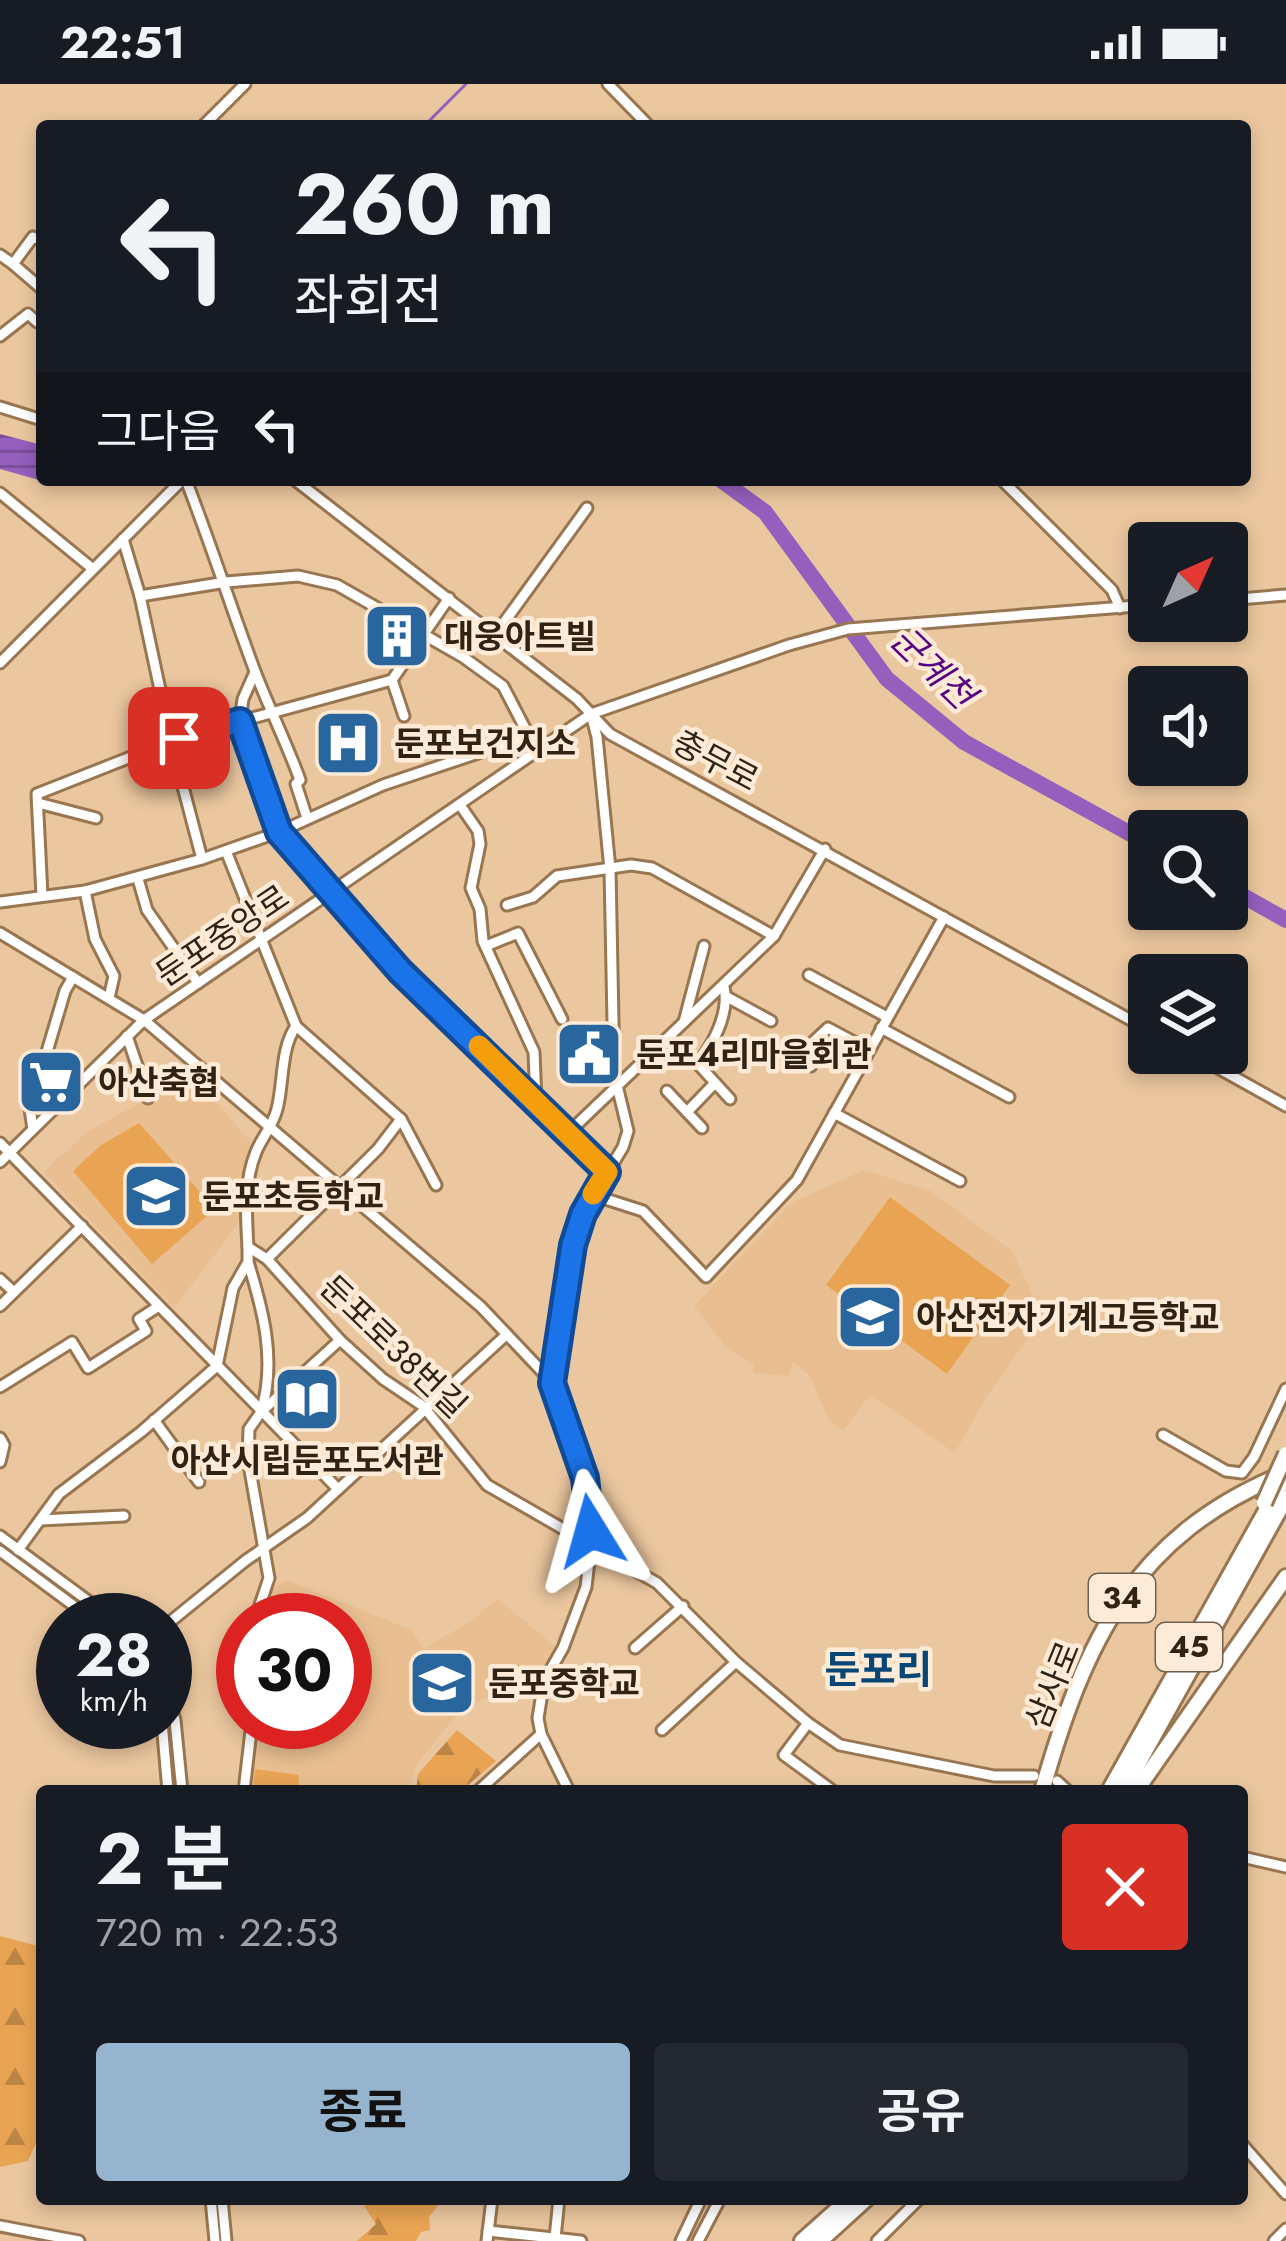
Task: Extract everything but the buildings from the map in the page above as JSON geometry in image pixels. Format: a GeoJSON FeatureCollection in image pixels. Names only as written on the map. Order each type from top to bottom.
{"type":"FeatureCollection","features":[{"type":"Feature","properties":{"kind":"highway"},"geometry":{"type":"LineString","coordinates":[[1266,1503],[1286,1454]]}},
{"type":"Feature","properties":{"kind":"highway"},"geometry":{"type":"LineString","coordinates":[[1266,1503],[1286,1474]]}},
{"type":"Feature","properties":{"kind":"highway","name":"삼사로"},"geometry":{"type":"LineString","coordinates":[[1044,1785],[1065,1712],[1123,1596],[1169,1541],[1192,1523],[1286,1474]]}},
{"type":"Feature","properties":{"kind":"highway","name":"45"},"geometry":{"type":"LineString","coordinates":[[1126,1785],[1286,1498]]}},
{"type":"Feature","properties":{"kind":"highway","name":"45"},"geometry":{"type":"LineString","coordinates":[[1112,1785],[1266,1503]]}},
{"type":"Feature","properties":{"kind":"highway"},"geometry":{"type":"LineString","coordinates":[[1258,1553],[1286,1514]]}},
{"type":"Feature","properties":{"kind":"highway"},"geometry":{"type":"LineString","coordinates":[[1140,1785],[1286,1577]]}},
{"type":"Feature","properties":{"kind":"highway"},"geometry":{"type":"LineString","coordinates":[[802,2241],[843,2205]]}},
{"type":"Feature","properties":{"kind":"highway"},"geometry":{"type":"LineString","coordinates":[[820,2241],[859,2205]]}},
{"type":"Feature","properties":{"kind":"street"},"geometry":{"type":"LineString","coordinates":[[209,120],[245,84]]}},
{"type":"Feature","properties":{"kind":"street"},"geometry":{"type":"LineString","coordinates":[[608,84],[643,120]]}},
{"type":"Feature","properties":{"kind":"street"},"geometry":{"type":"LineString","coordinates":[[13,264],[36,238]]}},
{"type":"Feature","properties":{"kind":"street"},"geometry":{"type":"LineString","coordinates":[[0,255],[36,285]]}},
{"type":"Feature","properties":{"kind":"street"},"geometry":{"type":"LineString","coordinates":[[0,336],[28,314],[36,321]]}},
{"type":"Feature","properties":{"kind":"street"},"geometry":{"type":"LineString","coordinates":[[0,406],[36,418]]}},
{"type":"Feature","properties":{"kind":"street"},"geometry":{"type":"LineString","coordinates":[[0,663],[178,486]]}},
{"type":"Feature","properties":{"kind":"street"},"geometry":{"type":"LineString","coordinates":[[186,486],[226,582],[255,672],[275,711],[300,780],[296,784],[307,818]]}},
{"type":"Feature","properties":{"kind":"street","name":"충무로"},"geometry":{"type":"LineString","coordinates":[[304,486],[577,699],[610,734],[1128,1018]]}},
{"type":"Feature","properties":{"kind":"street"},"geometry":{"type":"LineString","coordinates":[[1008,486],[1112,590],[1120,608]]}},
{"type":"Feature","properties":{"kind":"street"},"geometry":{"type":"LineString","coordinates":[[0,493],[93,569]]}},
{"type":"Feature","properties":{"kind":"street"},"geometry":{"type":"LineString","coordinates":[[495,635],[587,508]]}},
{"type":"Feature","properties":{"kind":"street"},"geometry":{"type":"LineString","coordinates":[[123,539],[202,859]]}},
{"type":"Feature","properties":{"kind":"street"},"geometry":{"type":"LineString","coordinates":[[140,596],[298,576],[337,585],[463,657],[503,686],[529,736]]}},
{"type":"Feature","properties":{"kind":"street"},"geometry":{"type":"LineString","coordinates":[[1248,598],[1286,595]]}},
{"type":"Feature","properties":{"kind":"street"},"geometry":{"type":"LineString","coordinates":[[42,896],[37,794],[171,741],[392,680],[448,598]]}},
{"type":"Feature","properties":{"kind":"street","name":"둔포중앙로"},"geometry":{"type":"LineString","coordinates":[[0,1162],[144,1020],[591,715],[823,635],[874,626],[1128,607]]}},
{"type":"Feature","properties":{"kind":"street"},"geometry":{"type":"LineString","coordinates":[[255,672],[240,721],[279,832],[400,971],[607,1172]]}},
{"type":"Feature","properties":{"kind":"street"},"geometry":{"type":"LineString","coordinates":[[392,680],[404,716]]}},
{"type":"Feature","properties":{"kind":"street"},"geometry":{"type":"LineString","coordinates":[[552,1383],[573,1245],[593,1195],[628,1131],[616,1087],[610,869],[598,737],[591,715]]}},
{"type":"Feature","properties":{"kind":"street"},"geometry":{"type":"LineString","coordinates":[[0,902],[138,879],[279,832],[383,785],[529,736],[549,744]]}},
{"type":"Feature","properties":{"kind":"street"},"geometry":{"type":"LineString","coordinates":[[38,803],[96,818]]}},
{"type":"Feature","properties":{"kind":"street"},"geometry":{"type":"LineString","coordinates":[[460,805],[478,831],[471,888],[486,946],[534,1052],[536,1103]]}},
{"type":"Feature","properties":{"kind":"street"},"geometry":{"type":"LineString","coordinates":[[568,1133],[682,1026],[726,992],[774,936],[825,849]]}},
{"type":"Feature","properties":{"kind":"street"},"geometry":{"type":"LineString","coordinates":[[226,851],[296,1026],[401,1119],[436,1185]]}},
{"type":"Feature","properties":{"kind":"street"},"geometry":{"type":"LineString","coordinates":[[507,905],[532,897],[557,875],[652,868],[774,936]]}},
{"type":"Feature","properties":{"kind":"street"},"geometry":{"type":"LineString","coordinates":[[138,879],[147,910],[198,983]]}},
{"type":"Feature","properties":{"kind":"street"},"geometry":{"type":"LineString","coordinates":[[85,891],[94,940],[114,976],[109,998]]}},
{"type":"Feature","properties":{"kind":"street"},"geometry":{"type":"LineString","coordinates":[[593,1195],[644,1211],[706,1277],[796,1180],[944,917]]}},
{"type":"Feature","properties":{"kind":"street"},"geometry":{"type":"LineString","coordinates":[[0,933],[144,1020],[481,1307],[552,1383],[585,1478],[591,1544],[581,1600],[544,1682],[538,1718],[565,1785]]}},
{"type":"Feature","properties":{"kind":"street"},"geometry":{"type":"LineString","coordinates":[[486,946],[518,933],[562,1019]]}},
{"type":"Feature","properties":{"kind":"street"},"geometry":{"type":"LineString","coordinates":[[682,1026],[704,946]]}},
{"type":"Feature","properties":{"kind":"street"},"geometry":{"type":"LineString","coordinates":[[809,975],[1009,1097]]}},
{"type":"Feature","properties":{"kind":"street"},"geometry":{"type":"LineString","coordinates":[[33,1129],[30,1109],[65,991],[74,977]]}},
{"type":"Feature","properties":{"kind":"street"},"geometry":{"type":"LineString","coordinates":[[726,992],[771,1022]]}},
{"type":"Feature","properties":{"kind":"street"},"geometry":{"type":"LineString","coordinates":[[726,992],[713,1044],[698,1064],[730,1100]]}},
{"type":"Feature","properties":{"kind":"street"},"geometry":{"type":"LineString","coordinates":[[264,1593],[269,1578],[247,1440],[261,1412],[269,1366],[263,1313],[248,1262],[248,1187],[256,1151],[271,1129],[289,1036],[296,1026]]}},
{"type":"Feature","properties":{"kind":"street"},"geometry":{"type":"LineString","coordinates":[[812,1066],[796,1058],[828,1028],[869,1050]]}},
{"type":"Feature","properties":{"kind":"street"},"geometry":{"type":"LineString","coordinates":[[127,1036],[148,1098]]}},
{"type":"Feature","properties":{"kind":"street"},"geometry":{"type":"LineString","coordinates":[[1228,1074],[1286,1106]]}},
{"type":"Feature","properties":{"kind":"street"},"geometry":{"type":"LineString","coordinates":[[687,1112],[716,1084]]}},
{"type":"Feature","properties":{"kind":"street"},"geometry":{"type":"LineString","coordinates":[[667,1091],[702,1128]]}},
{"type":"Feature","properties":{"kind":"street"},"geometry":{"type":"LineString","coordinates":[[834,1113],[960,1181]]}},
{"type":"Feature","properties":{"kind":"street"},"geometry":{"type":"LineString","coordinates":[[267,1258],[378,1149],[401,1119]]}},
{"type":"Feature","properties":{"kind":"street"},"geometry":{"type":"LineString","coordinates":[[0,1143],[338,1490]]}},
{"type":"Feature","properties":{"kind":"street"},"geometry":{"type":"LineString","coordinates":[[0,1306],[82,1226]]}},
{"type":"Feature","properties":{"kind":"street","name":"둔포로38번길"},"geometry":{"type":"LineString","coordinates":[[248,1246],[267,1258],[340,1340],[426,1409],[487,1485],[636,1568],[682,1606],[736,1662],[840,1745],[994,1776],[1034,1776]]}},
{"type":"Feature","properties":{"kind":"street"},"geometry":{"type":"LineString","coordinates":[[18,1550],[59,1494],[217,1366],[233,1288],[248,1262]]}},
{"type":"Feature","properties":{"kind":"street"},"geometry":{"type":"LineString","coordinates":[[0,1279],[14,1292]]}},
{"type":"Feature","properties":{"kind":"street"},"geometry":{"type":"LineString","coordinates":[[0,1387],[71,1342],[88,1368],[146,1331],[139,1319],[159,1306]]}},
{"type":"Feature","properties":{"kind":"street"},"geometry":{"type":"LineString","coordinates":[[192,1605],[307,1519],[506,1336]]}},
{"type":"Feature","properties":{"kind":"street"},"geometry":{"type":"LineString","coordinates":[[261,1412],[340,1340]]}},
{"type":"Feature","properties":{"kind":"street"},"geometry":{"type":"LineString","coordinates":[[1162,1435],[1226,1472],[1242,1473],[1286,1388]]}},
{"type":"Feature","properties":{"kind":"street"},"geometry":{"type":"LineString","coordinates":[[154,1420],[199,1482]]}},
{"type":"Feature","properties":{"kind":"street"},"geometry":{"type":"LineString","coordinates":[[0,1438],[4,1445],[0,1462]]}},
{"type":"Feature","properties":{"kind":"street"},"geometry":{"type":"LineString","coordinates":[[40,1520],[124,1516]]}},
{"type":"Feature","properties":{"kind":"street"},"geometry":{"type":"LineString","coordinates":[[307,1519],[317,1529]]}},
{"type":"Feature","properties":{"kind":"street"},"geometry":{"type":"LineString","coordinates":[[0,1536],[77,1593]]}},
{"type":"Feature","properties":{"kind":"street"},"geometry":{"type":"LineString","coordinates":[[0,1551],[57,1593]]}},
{"type":"Feature","properties":{"kind":"street"},"geometry":{"type":"LineString","coordinates":[[635,1648],[682,1606]]}},
{"type":"Feature","properties":{"kind":"street"},"geometry":{"type":"LineString","coordinates":[[662,1730],[736,1662]]}},
{"type":"Feature","properties":{"kind":"street"},"geometry":{"type":"LineString","coordinates":[[808,1723],[784,1755],[825,1785]]}},
{"type":"Feature","properties":{"kind":"street"},"geometry":{"type":"LineString","coordinates":[[485,1785],[541,1734]]}},
{"type":"Feature","properties":{"kind":"street"},"geometry":{"type":"LineString","coordinates":[[164,1749],[167,1785]]}},
{"type":"Feature","properties":{"kind":"street"},"geometry":{"type":"LineString","coordinates":[[178,1749],[181,1785]]}},
{"type":"Feature","properties":{"kind":"street"},"geometry":{"type":"LineString","coordinates":[[245,1785],[249,1749]]}},
{"type":"Feature","properties":{"kind":"street"},"geometry":{"type":"LineString","coordinates":[[1057,1781],[1061,1785]]}},
{"type":"Feature","properties":{"kind":"street"},"geometry":{"type":"LineString","coordinates":[[1248,1858],[1286,1867]]}},
{"type":"Feature","properties":{"kind":"street"},"geometry":{"type":"LineString","coordinates":[[1248,2151],[1286,2194]]}},
{"type":"Feature","properties":{"kind":"street"},"geometry":{"type":"LineString","coordinates":[[212,2205],[215,2241]]}},
{"type":"Feature","properties":{"kind":"street"},"geometry":{"type":"LineString","coordinates":[[223,2205],[226,2241]]}},
{"type":"Feature","properties":{"kind":"street"},"geometry":{"type":"LineString","coordinates":[[491,2205],[488,2236],[581,2241]]}},
{"type":"Feature","properties":{"kind":"street"},"geometry":{"type":"LineString","coordinates":[[555,2238],[559,2205]]}},
{"type":"Feature","properties":{"kind":"street"},"geometry":{"type":"LineString","coordinates":[[681,2241],[698,2205]]}},
{"type":"Feature","properties":{"kind":"street"},"geometry":{"type":"LineString","coordinates":[[698,2241],[717,2205]]}},
{"type":"Feature","properties":{"kind":"street"},"geometry":{"type":"LineString","coordinates":[[877,2241],[913,2205]]}},
{"type":"Feature","properties":{"kind":"street"},"geometry":{"type":"LineString","coordinates":[[0,2226],[79,2241]]}},
{"type":"Feature","properties":{"kind":"street"},"geometry":{"type":"LineString","coordinates":[[1274,2241],[1286,2229]]}},
{"type":"Feature","properties":{"kind":"shaded area"},"geometry":{"type":"Polygon","coordinates":[[[0,434],[36,443],[36,479],[0,469],[0,434]]]}},
{"type":"Feature","properties":{"kind":"shaded area","name":"둔포초등학교"},"geometry":{"type":"Polygon","coordinates":[[[192,1074],[254,1146],[241,1220],[174,1308],[44,1172],[85,1133],[192,1074]]]}},
{"type":"Feature","properties":{"kind":"shaded area","name":"아산전자기계고등학교"},"geometry":{"type":"Polygon","coordinates":[[[864,1170],[931,1191],[1012,1251],[1039,1308],[1036,1327],[985,1399],[955,1453],[870,1395],[843,1431],[829,1421],[810,1376],[793,1362],[789,1376],[753,1373],[754,1366],[725,1346],[694,1306],[791,1203],[864,1170]]]}},
{"type":"Feature","properties":{"kind":"shaded area","name":"둔포중학교"},"geometry":{"type":"Polygon","coordinates":[[[286,1580],[319,1593],[268,1593],[286,1580]]]}},
{"type":"Feature","properties":{"kind":"shaded area","name":"둔포중학교"},"geometry":{"type":"Polygon","coordinates":[[[498,1599],[557,1648],[536,1689],[500,1691],[461,1710],[416,1765],[410,1785],[251,1785],[253,1749],[372,1749],[372,1614],[412,1630],[424,1649],[498,1599]]]}},
{"type":"Feature","properties":{"kind":"green space"},"geometry":{"type":"Polygon","coordinates":[[[139,1123],[215,1209],[152,1264],[73,1171],[101,1145],[139,1123]]]}},
{"type":"Feature","properties":{"kind":"green space"},"geometry":{"type":"Polygon","coordinates":[[[890,1197],[1010,1285],[947,1374],[826,1285],[890,1197]]]}},
{"type":"Feature","properties":{"kind":"green space"},"geometry":{"type":"Polygon","coordinates":[[[457,1730],[496,1761],[468,1785],[417,1785],[418,1774],[457,1730]]]}},
{"type":"Feature","properties":{"kind":"green space"},"geometry":{"type":"Polygon","coordinates":[[[255,1769],[299,1775],[298,1785],[254,1785],[255,1769]]]}},
{"type":"Feature","properties":{"kind":"green space"},"geometry":{"type":"Polygon","coordinates":[[[0,1936],[36,1945],[36,2143],[28,2161],[0,2167],[0,1936]]]}},
{"type":"Feature","properties":{"kind":"green space"},"geometry":{"type":"Polygon","coordinates":[[[438,2205],[429,2217],[430,2230],[421,2232],[416,2241],[357,2241],[376,2224],[364,2206],[438,2205]]]}},
{"type":"Feature","properties":{"kind":"waterway"},"geometry":{"type":"LineString","coordinates":[[430,120],[466,84]]}},
{"type":"Feature","properties":{"kind":"waterway","name":"군계천"},"geometry":{"type":"LineString","coordinates":[[729,486],[765,512],[887,679],[964,742],[1128,832]]}},
{"type":"Feature","properties":{"kind":"waterway","name":"군계천"},"geometry":{"type":"LineString","coordinates":[[1248,899],[1286,920]]}},
{"type":"Feature","properties":{"kind":"slow traffic"},"geometry":{"type":"LineString","coordinates":[[479,1046],[607,1172],[593,1194]]}},
{"type":"Feature","properties":{"kind":"place","name":"대웅아트빌"},"geometry":{"type":"Point","coordinates":[397,636]}},
{"type":"Feature","properties":{"kind":"place","name":"둔포보건지소"},"geometry":{"type":"Point","coordinates":[348,743]}},
{"type":"Feature","properties":{"kind":"place","name":"둔포4리마을회관"},"geometry":{"type":"Point","coordinates":[589,1054]}},
{"type":"Feature","properties":{"kind":"place","name":"아산축협"},"geometry":{"type":"Point","coordinates":[51,1082]}},
{"type":"Feature","properties":{"kind":"place","name":"둔포초등학교"},"geometry":{"type":"Point","coordinates":[156,1196]}},
{"type":"Feature","properties":{"kind":"place","name":"아산전자기계고등학교"},"geometry":{"type":"Point","coordinates":[870,1317]}},
{"type":"Feature","properties":{"kind":"place","name":"아산시립둔포도서관"},"geometry":{"type":"Point","coordinates":[307,1399]}},
{"type":"Feature","properties":{"kind":"place","name":"둔포중학교"},"geometry":{"type":"Point","coordinates":[442,1683]}},
{"type":"Feature","properties":{"kind":"district","name":"둔포리"},"geometry":{"type":"Point","coordinates":[878,1669]}},
{"type":"Feature","properties":{"kind":"route"},"geometry":{"type":"LineString","coordinates":[[179,738],[240,721],[279,832],[400,971],[607,1172],[583,1214],[573,1245],[552,1383],[585,1478],[591,1531]]}}]}
